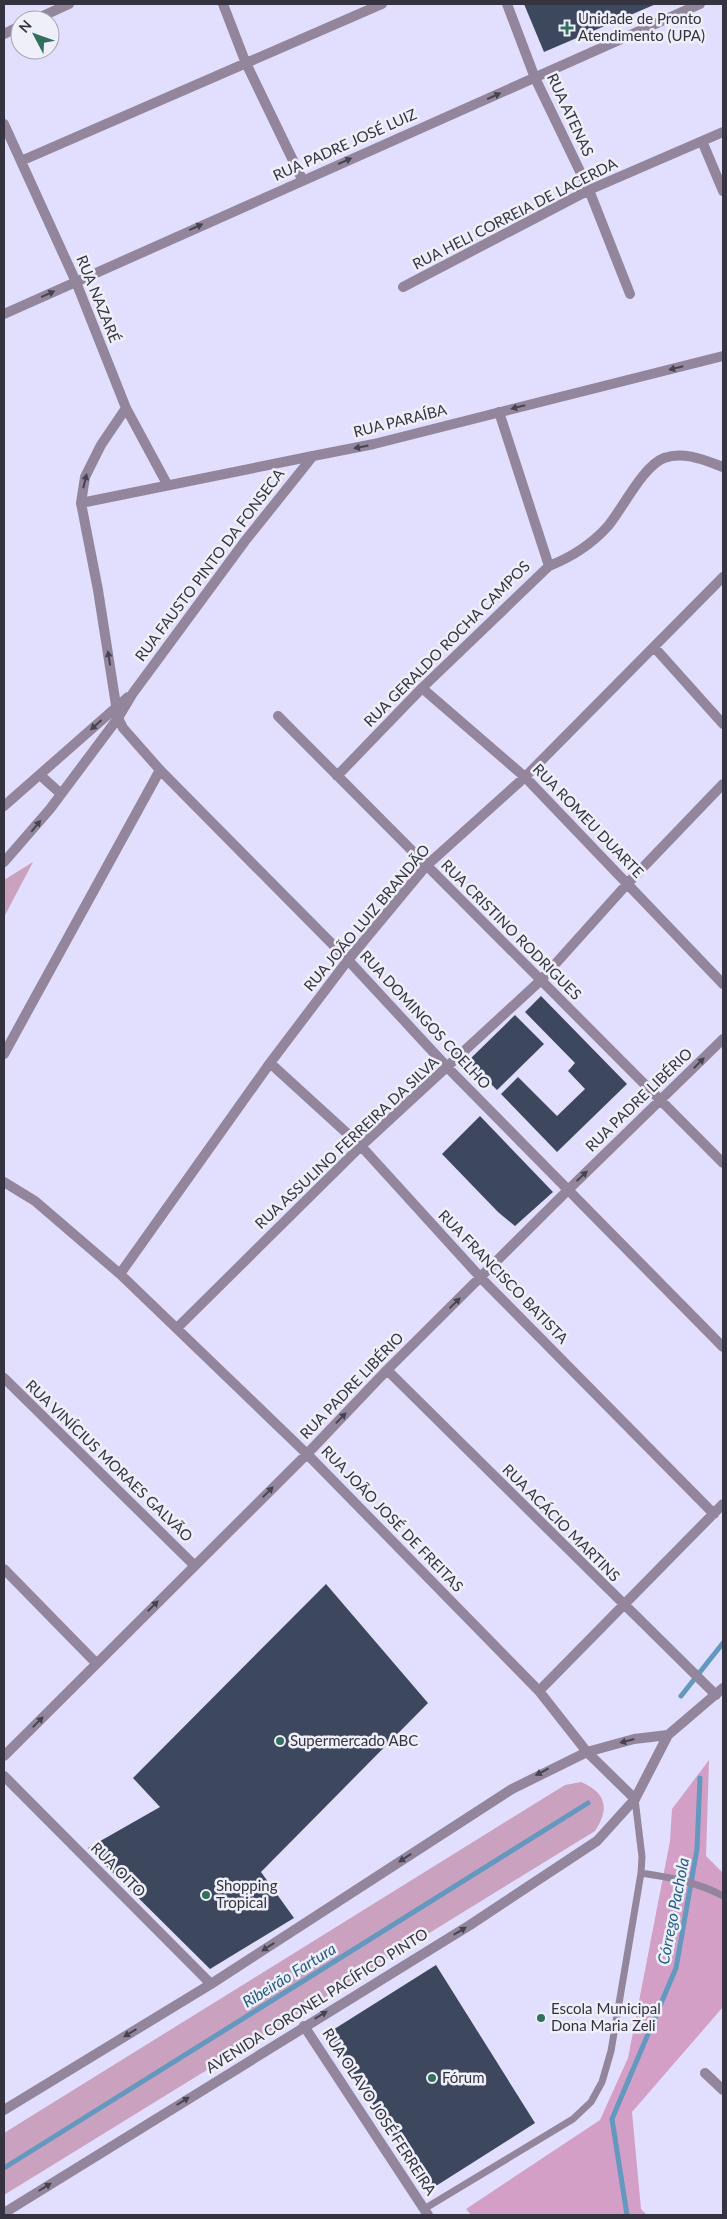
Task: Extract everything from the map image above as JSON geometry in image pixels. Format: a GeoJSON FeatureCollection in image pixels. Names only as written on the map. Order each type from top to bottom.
{"type":"FeatureCollection","features":[{"type":"Feature","properties":{"kind":"street"},"geometry":{"type":"LineString","coordinates":[[56,10],[69,4]]}},
{"type":"Feature","properties":{"kind":"street"},"geometry":{"type":"LineString","coordinates":[[223,4],[246,61],[302,180]]}},
{"type":"Feature","properties":{"kind":"street"},"geometry":{"type":"LineString","coordinates":[[21,161],[246,61],[382,4]]}},
{"type":"Feature","properties":{"kind":"street","name":"RUA ATENAS"},"geometry":{"type":"LineString","coordinates":[[507,4],[535,78],[588,190],[630,294]]}},
{"type":"Feature","properties":{"kind":"street","name":"RUA PADRE JOSÉ LUIZ"},"geometry":{"type":"LineString","coordinates":[[4,314],[700,4]]}},
{"type":"Feature","properties":{"kind":"street","name":"RUA NAZARÉ"},"geometry":{"type":"LineString","coordinates":[[4,124],[76,282],[126,408],[167,484]]}},
{"type":"Feature","properties":{"kind":"street","name":"RUA HELI CORREIA DE LACERDA"},"geometry":{"type":"LineString","coordinates":[[403,287],[588,190],[723,132]]}},
{"type":"Feature","properties":{"kind":"street"},"geometry":{"type":"LineString","coordinates":[[702,142],[723,191]]}},
{"type":"Feature","properties":{"kind":"street","name":"RUA PARAÍBA"},"geometry":{"type":"LineString","coordinates":[[81,503],[167,484],[374,444],[723,356]]}},
{"type":"Feature","properties":{"kind":"street","name":"RUA DOMINGOS COELHO"},"geometry":{"type":"LineString","coordinates":[[126,408],[101,445],[85,477],[81,503],[118,718],[123,728],[160,770],[348,960],[448,1068],[723,1347]]}},
{"type":"Feature","properties":{"kind":"street"},"geometry":{"type":"LineString","coordinates":[[498,412],[548,566]]}},
{"type":"Feature","properties":{"kind":"street","name":"RUA GERALDO ROCHA CAMPOS"},"geometry":{"type":"LineString","coordinates":[[337,776],[422,688],[548,566],[567,559],[586,547],[608,525],[649,470],[662,458],[681,454],[723,467]]}},
{"type":"Feature","properties":{"kind":"street","name":"RUA FAUSTO PINTO DA FONSECA"},"geometry":{"type":"LineString","coordinates":[[4,862],[34,829],[118,718],[133,693],[245,541],[313,456]]}},
{"type":"Feature","properties":{"kind":"street","name":"RUA JOÃO LUIZ BRANDÃO"},"geometry":{"type":"LineString","coordinates":[[120,1274],[270,1063],[348,960],[426,866],[525,777],[723,577]]}},
{"type":"Feature","properties":{"kind":"street"},"geometry":{"type":"LineString","coordinates":[[654,648],[723,724]]}},
{"type":"Feature","properties":{"kind":"street","name":"RUA ROMEU DUARTE"},"geometry":{"type":"LineString","coordinates":[[422,688],[525,777],[723,984]]}},
{"type":"Feature","properties":{"kind":"street","name":"RUA FAUSTO PINTO DA FONSECA"},"geometry":{"type":"LineString","coordinates":[[4,806],[133,693]]}},
{"type":"Feature","properties":{"kind":"street","name":"RUA CRISTINO RODRIGUES"},"geometry":{"type":"LineString","coordinates":[[278,716],[723,1163]]}},
{"type":"Feature","properties":{"kind":"street"},"geometry":{"type":"LineString","coordinates":[[4,1054],[160,770]]}},
{"type":"Feature","properties":{"kind":"street"},"geometry":{"type":"LineString","coordinates":[[40,775],[60,793]]}},
{"type":"Feature","properties":{"kind":"street","name":"RUA ASSULINO FERREIRA DA SILVA"},"geometry":{"type":"LineString","coordinates":[[177,1328],[361,1146],[448,1068],[540,981],[628,883],[723,784]]}},
{"type":"Feature","properties":{"kind":"street","name":"RUA PADRE LIBÉRIO"},"geometry":{"type":"LineString","coordinates":[[4,1756],[307,1454],[387,1370],[723,1039]]}},
{"type":"Feature","properties":{"kind":"street","name":"RUA FRANCISCO BATISTA"},"geometry":{"type":"LineString","coordinates":[[270,1063],[361,1146],[481,1278],[714,1514]]}},
{"type":"Feature","properties":{"kind":"street","name":"RUA JOÃO JOSÉ DE FREITAS"},"geometry":{"type":"LineString","coordinates":[[4,1182],[35,1202],[120,1274],[307,1454],[539,1691],[587,1752],[635,1799]]}},
{"type":"Feature","properties":{"kind":"street","name":"RUA ACÁCIO MARTINS"},"geometry":{"type":"LineString","coordinates":[[387,1370],[624,1607],[706,1685],[720,1692]]}},
{"type":"Feature","properties":{"kind":"street","name":"RUA VINÍCIUS MORAES GALVÃO"},"geometry":{"type":"LineString","coordinates":[[4,1378],[194,1565]]}},
{"type":"Feature","properties":{"kind":"street"},"geometry":{"type":"LineString","coordinates":[[539,1691],[624,1607],[723,1504]]}},
{"type":"Feature","properties":{"kind":"street"},"geometry":{"type":"LineString","coordinates":[[4,1569],[96,1663]]}},
{"type":"Feature","properties":{"kind":"street"},"geometry":{"type":"LineString","coordinates":[[4,2110],[211,1984],[512,1789],[587,1752],[634,1739],[668,1735],[720,1692]]}},
{"type":"Feature","properties":{"kind":"street","name":"AVENIDA CORONEL PACÍFICO PINTO"},"geometry":{"type":"LineString","coordinates":[[4,2213],[470,1925],[597,1841],[635,1799],[668,1735]]}},
{"type":"Feature","properties":{"kind":"street","name":"RUA OITO"},"geometry":{"type":"LineString","coordinates":[[4,1776],[211,1984]]}},
{"type":"Feature","properties":{"kind":"street","name":"RUA OLAVO JOSÉ FERREIRA"},"geometry":{"type":"LineString","coordinates":[[304,2026],[426,2212]]}},
{"type":"Feature","properties":{"kind":"street"},"geometry":{"type":"LineString","coordinates":[[706,2074],[723,2090]]}},
{"type":"Feature","properties":{"kind":"street"},"geometry":{"type":"LineString","coordinates":[[415,2215],[426,2212]]}},
{"type":"Feature","properties":{"kind":"lane"},"geometry":{"type":"LineString","coordinates":[[426,2212],[573,2119],[591,2102],[602,2082],[612,2051],[642,1857],[635,1799]]}},
{"type":"Feature","properties":{"kind":"lane"},"geometry":{"type":"LineString","coordinates":[[640,1873],[711,1889],[723,1896]]}},
{"type":"Feature","properties":{"kind":"shaded area"},"geometry":{"type":"Polygon","coordinates":[[[33,862],[4,917],[4,880],[33,862]]]}},
{"type":"Feature","properties":{"kind":"shaded area"},"geometry":{"type":"Polygon","coordinates":[[[709,1760],[706,1856],[723,1873],[723,2007],[632,2112],[641,2209],[647,2215],[471,2215],[466,2209],[600,2120],[628,2058],[670,1841],[672,1809],[709,1760]]]}},
{"type":"Feature","properties":{"kind":"shaded area"},"geometry":{"type":"Polygon","coordinates":[[[581,1782],[596,1791],[603,1802],[603,1815],[595,1831],[4,2195],[4,2133],[565,1785],[581,1782]]]}},
{"type":"Feature","properties":{"kind":"building","name":"Unidade de Pronto Atendimento (UPA)"},"geometry":{"type":"Polygon","coordinates":[[[524,4],[656,4],[544,52],[524,4]]]}},
{"type":"Feature","properties":{"kind":"building"},"geometry":{"type":"Polygon","coordinates":[[[541,996],[627,1084],[557,1152],[501,1094],[518,1077],[557,1116],[585,1089],[568,1071],[575,1063],[525,1012],[541,996]]]}},
{"type":"Feature","properties":{"kind":"building"},"geometry":{"type":"Polygon","coordinates":[[[515,1015],[544,1044],[497,1090],[468,1061],[515,1015]]]}},
{"type":"Feature","properties":{"kind":"building"},"geometry":{"type":"Polygon","coordinates":[[[480,1116],[553,1192],[515,1226],[498,1212],[442,1154],[480,1116]]]}},
{"type":"Feature","properties":{"kind":"building","name":"Supermercado ABC"},"geometry":{"type":"Polygon","coordinates":[[[326,1584],[428,1703],[261,1872],[294,1918],[210,1969],[88,1848],[160,1807],[133,1778],[326,1584]]]}},
{"type":"Feature","properties":{"kind":"building","name":"Fórum"},"geometry":{"type":"Polygon","coordinates":[[[436,1965],[535,2123],[428,2191],[328,2033],[436,1965]]]}},
{"type":"Feature","properties":{"kind":"waterway","name":"Córrego Pachola"},"geometry":{"type":"LineString","coordinates":[[681,1696],[723,1643]]}},
{"type":"Feature","properties":{"kind":"waterway","name":"Córrego Pachola"},"geometry":{"type":"LineString","coordinates":[[627,2215],[612,2119],[676,1968],[697,1849],[700,1778]]}},
{"type":"Feature","properties":{"kind":"waterway","name":"Ribeirão Fartura"},"geometry":{"type":"LineString","coordinates":[[4,2168],[588,1803]]}},
{"type":"Feature","properties":{"kind":"place","name":"Unidade de Pronto Atendimento (UPA)"},"geometry":{"type":"Point","coordinates":[567,28]}},
{"type":"Feature","properties":{"kind":"place","name":"Supermercado ABC"},"geometry":{"type":"Point","coordinates":[280,1741]}},
{"type":"Feature","properties":{"kind":"place","name":"Shopping Tropical"},"geometry":{"type":"Point","coordinates":[206,1895]}},
{"type":"Feature","properties":{"kind":"place","name":"Escola Municipal Dona Maria Zeli"},"geometry":{"type":"Point","coordinates":[541,2018]}},
{"type":"Feature","properties":{"kind":"place","name":"Fórum"},"geometry":{"type":"Point","coordinates":[432,2078]}}]}
